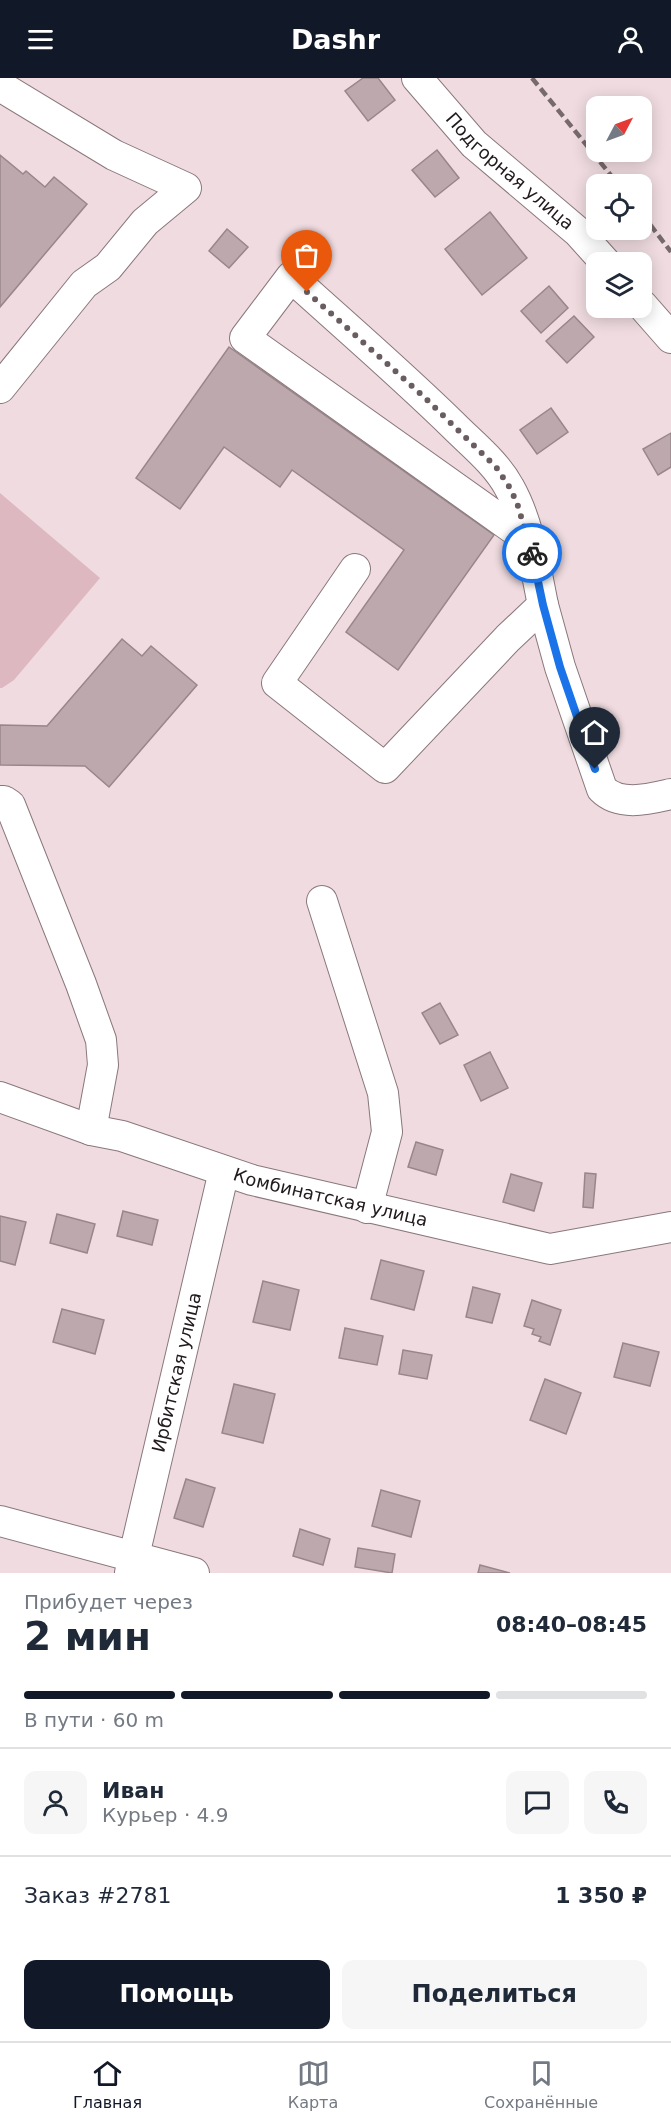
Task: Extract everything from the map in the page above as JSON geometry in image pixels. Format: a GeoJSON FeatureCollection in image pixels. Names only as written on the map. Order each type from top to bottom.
{"type":"FeatureCollection","features":[{"type":"Feature","properties":{"kind":"street","name":"Подгорная улица"},"geometry":{"type":"LineString","coordinates":[[417,78],[474,144],[578,232],[596,252]]}},
{"type":"Feature","properties":{"kind":"street"},"geometry":{"type":"LineString","coordinates":[[0,86],[114,155],[186,188],[145,222],[108,267],[84,284],[0,387]]}},
{"type":"Feature","properties":{"kind":"street"},"geometry":{"type":"LineString","coordinates":[[529,540],[245,338],[291,277],[422,395],[496,467],[517,503],[529,540],[543,605],[560,667],[602,789],[610,797],[618,800],[671,794]]}},
{"type":"Feature","properties":{"kind":"street"},"geometry":{"type":"LineString","coordinates":[[652,316],[671,338]]}},
{"type":"Feature","properties":{"kind":"street"},"geometry":{"type":"LineString","coordinates":[[355,569],[277,683],[385,768],[508,638],[543,605]]}},
{"type":"Feature","properties":{"kind":"street"},"geometry":{"type":"LineString","coordinates":[[0,801],[10,805],[101,1040],[103,1065],[91,1131]]}},
{"type":"Feature","properties":{"kind":"street"},"geometry":{"type":"LineString","coordinates":[[322,901],[383,1093],[387,1132],[367,1208]]}},
{"type":"Feature","properties":{"kind":"street","name":"Комбинатская улица"},"geometry":{"type":"LineString","coordinates":[[0,1097],[91,1131],[122,1136],[224,1172],[367,1208],[550,1249],[671,1227]]}},
{"type":"Feature","properties":{"kind":"street","name":"Ирбитская улица"},"geometry":{"type":"LineString","coordinates":[[132,1565],[224,1172]]}},
{"type":"Feature","properties":{"kind":"street"},"geometry":{"type":"LineString","coordinates":[[0,1521],[132,1565],[194,1573]]}},
{"type":"Feature","properties":{"kind":"shaded area"},"geometry":{"type":"Polygon","coordinates":[[[0,493],[100,578],[14,680],[2,688],[0,688],[0,493]]]}},
{"type":"Feature","properties":{"kind":"building"},"geometry":{"type":"Polygon","coordinates":[[[363,78],[378,78],[395,100],[368,121],[345,91],[363,78]]]}},
{"type":"Feature","properties":{"kind":"building"},"geometry":{"type":"Polygon","coordinates":[[[437,150],[459,178],[435,197],[412,170],[437,150]]]}},
{"type":"Feature","properties":{"kind":"building"},"geometry":{"type":"Polygon","coordinates":[[[0,155],[23,174],[26,171],[45,187],[54,177],[87,204],[0,307],[0,155]]]}},
{"type":"Feature","properties":{"kind":"building"},"geometry":{"type":"Polygon","coordinates":[[[490,212],[527,258],[482,295],[445,249],[490,212]]]}},
{"type":"Feature","properties":{"kind":"building"},"geometry":{"type":"Polygon","coordinates":[[[227,229],[248,247],[229,268],[209,251],[227,229]]]}},
{"type":"Feature","properties":{"kind":"building"},"geometry":{"type":"Polygon","coordinates":[[[308,235],[327,251],[315,264],[296,249],[308,235]]]}},
{"type":"Feature","properties":{"kind":"building"},"geometry":{"type":"Polygon","coordinates":[[[549,286],[568,308],[541,333],[521,311],[549,286]]]}},
{"type":"Feature","properties":{"kind":"building"},"geometry":{"type":"Polygon","coordinates":[[[574,316],[594,337],[567,363],[546,341],[574,316]]]}},
{"type":"Feature","properties":{"kind":"building"},"geometry":{"type":"Polygon","coordinates":[[[229,347],[494,535],[398,670],[346,632],[404,550],[292,470],[280,487],[224,447],[180,509],[136,478],[229,347]]]}},
{"type":"Feature","properties":{"kind":"building"},"geometry":{"type":"Polygon","coordinates":[[[551,408],[568,432],[537,454],[520,430],[551,408]]]}},
{"type":"Feature","properties":{"kind":"building"},"geometry":{"type":"Polygon","coordinates":[[[671,433],[671,467],[658,475],[643,449],[671,433]]]}},
{"type":"Feature","properties":{"kind":"building"},"geometry":{"type":"Polygon","coordinates":[[[122,639],[142,656],[151,646],[197,685],[109,787],[85,766],[0,765],[0,725],[47,726],[122,639]]]}},
{"type":"Feature","properties":{"kind":"building"},"geometry":{"type":"Polygon","coordinates":[[[440,1003],[458,1035],[440,1044],[422,1013],[440,1003]]]}},
{"type":"Feature","properties":{"kind":"building"},"geometry":{"type":"Polygon","coordinates":[[[490,1052],[508,1088],[481,1101],[464,1065],[490,1052]]]}},
{"type":"Feature","properties":{"kind":"building"},"geometry":{"type":"Polygon","coordinates":[[[416,1142],[443,1150],[436,1175],[408,1167],[416,1142]]]}},
{"type":"Feature","properties":{"kind":"building"},"geometry":{"type":"Polygon","coordinates":[[[585,1173],[596,1174],[593,1208],[583,1207],[585,1173]]]}},
{"type":"Feature","properties":{"kind":"building"},"geometry":{"type":"Polygon","coordinates":[[[511,1174],[542,1183],[534,1211],[503,1202],[511,1174]]]}},
{"type":"Feature","properties":{"kind":"building"},"geometry":{"type":"Polygon","coordinates":[[[123,1211],[158,1220],[152,1245],[117,1236],[123,1211]]]}},
{"type":"Feature","properties":{"kind":"building"},"geometry":{"type":"Polygon","coordinates":[[[57,1214],[95,1224],[87,1253],[50,1243],[57,1214]]]}},
{"type":"Feature","properties":{"kind":"building"},"geometry":{"type":"Polygon","coordinates":[[[0,1216],[26,1222],[15,1265],[0,1261],[0,1216]]]}},
{"type":"Feature","properties":{"kind":"building"},"geometry":{"type":"Polygon","coordinates":[[[381,1260],[424,1271],[414,1310],[371,1299],[381,1260]]]}},
{"type":"Feature","properties":{"kind":"building"},"geometry":{"type":"Polygon","coordinates":[[[263,1281],[299,1290],[290,1330],[253,1322],[263,1281]]]}},
{"type":"Feature","properties":{"kind":"building"},"geometry":{"type":"Polygon","coordinates":[[[473,1287],[500,1294],[492,1323],[466,1317],[473,1287]]]}},
{"type":"Feature","properties":{"kind":"building"},"geometry":{"type":"Polygon","coordinates":[[[532,1300],[561,1310],[550,1345],[539,1341],[541,1337],[532,1334],[534,1329],[524,1326],[532,1300]]]}},
{"type":"Feature","properties":{"kind":"building"},"geometry":{"type":"Polygon","coordinates":[[[62,1309],[104,1320],[95,1354],[53,1342],[62,1309]]]}},
{"type":"Feature","properties":{"kind":"building"},"geometry":{"type":"Polygon","coordinates":[[[345,1328],[383,1336],[377,1365],[339,1358],[345,1328]]]}},
{"type":"Feature","properties":{"kind":"building"},"geometry":{"type":"Polygon","coordinates":[[[623,1343],[659,1352],[650,1386],[614,1377],[623,1343]]]}},
{"type":"Feature","properties":{"kind":"building"},"geometry":{"type":"Polygon","coordinates":[[[403,1350],[432,1355],[427,1379],[399,1374],[403,1350]]]}},
{"type":"Feature","properties":{"kind":"building"},"geometry":{"type":"Polygon","coordinates":[[[545,1379],[581,1393],[566,1434],[530,1420],[545,1379]]]}},
{"type":"Feature","properties":{"kind":"building"},"geometry":{"type":"Polygon","coordinates":[[[234,1384],[275,1394],[263,1443],[222,1433],[234,1384]]]}},
{"type":"Feature","properties":{"kind":"building"},"geometry":{"type":"Polygon","coordinates":[[[186,1479],[215,1488],[203,1527],[174,1518],[186,1479]]]}},
{"type":"Feature","properties":{"kind":"building"},"geometry":{"type":"Polygon","coordinates":[[[381,1490],[420,1501],[411,1537],[372,1526],[381,1490]]]}},
{"type":"Feature","properties":{"kind":"building"},"geometry":{"type":"Polygon","coordinates":[[[300,1529],[330,1539],[323,1565],[293,1556],[300,1529]]]}},
{"type":"Feature","properties":{"kind":"building"},"geometry":{"type":"Polygon","coordinates":[[[358,1548],[395,1554],[392,1573],[355,1567],[358,1548]]]}},
{"type":"Feature","properties":{"kind":"building"},"geometry":{"type":"Polygon","coordinates":[[[480,1565],[510,1573],[478,1573],[480,1565]]]}},
{"type":"Feature","properties":{"kind":"railway"},"geometry":{"type":"LineString","coordinates":[[532,78],[610,174]]}},
{"type":"Feature","properties":{"kind":"railway"},"geometry":{"type":"LineString","coordinates":[[652,227],[671,252]]}},
{"type":"Feature","properties":{"kind":"way so far"},"geometry":{"type":"LineString","coordinates":[[307,292],[422,395],[496,467],[517,503],[532,553]]}},
{"type":"Feature","properties":{"kind":"route"},"geometry":{"type":"LineString","coordinates":[[532,553],[560,667],[595,769]]}}]}
